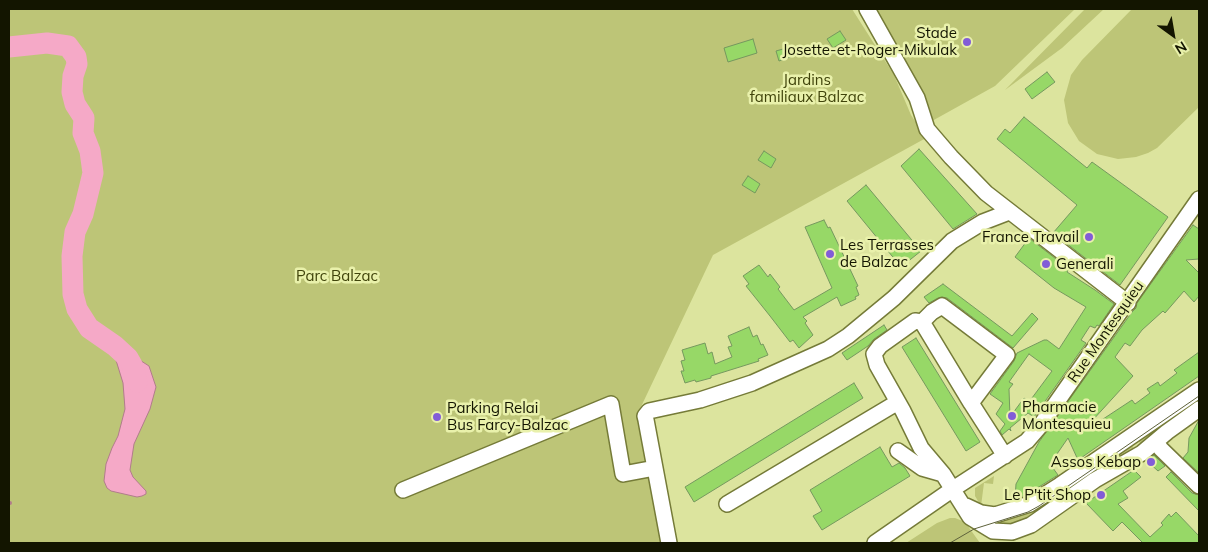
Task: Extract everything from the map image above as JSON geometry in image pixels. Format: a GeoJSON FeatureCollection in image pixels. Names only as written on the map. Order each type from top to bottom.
{"type":"FeatureCollection","features":[{"type":"Feature","properties":{"kind":"street"},"geometry":{"type":"LineString","coordinates":[[867,9],[917,98],[927,129],[968,176],[1009,212],[1128,303]]}},
{"type":"Feature","properties":{"kind":"street","name":"Rue Montesquieu"},"geometry":{"type":"LineString","coordinates":[[875,543],[1027,441],[1040,426],[1128,303],[1194,219],[1199,199]]}},
{"type":"Feature","properties":{"kind":"street"},"geometry":{"type":"LineString","coordinates":[[668,543],[645,416],[649,412],[700,400],[744,386],[828,349],[848,336],[887,305],[952,241],[983,222],[1009,212]]}},
{"type":"Feature","properties":{"kind":"street"},"geometry":{"type":"LineString","coordinates":[[971,403],[1006,355],[942,306],[932,312],[922,322],[915,322],[908,326],[880,346],[874,354],[877,366],[921,448],[943,474],[970,516],[993,539],[1031,525],[1095,480],[1138,455],[1199,409]]}},
{"type":"Feature","properties":{"kind":"street"},"geometry":{"type":"LineString","coordinates":[[922,322],[1005,456]]}},
{"type":"Feature","properties":{"kind":"street"},"geometry":{"type":"LineString","coordinates":[[962,505],[981,513],[995,515],[1030,504],[1199,390]]}},
{"type":"Feature","properties":{"kind":"street"},"geometry":{"type":"LineString","coordinates":[[727,504],[898,402]]}},
{"type":"Feature","properties":{"kind":"street"},"geometry":{"type":"LineString","coordinates":[[403,490],[611,404],[623,474],[655,468]]}},
{"type":"Feature","properties":{"kind":"street"},"geometry":{"type":"LineString","coordinates":[[1156,442],[1199,486]]}},
{"type":"Feature","properties":{"kind":"street"},"geometry":{"type":"LineString","coordinates":[[898,451],[922,468],[943,474]]}},
{"type":"Feature","properties":{"kind":"green space","name":"Parc Balzac"},"geometry":{"type":"Polygon","coordinates":[[[9,9],[852,9],[894,75],[911,115],[926,138],[713,255],[639,411],[639,420],[664,543],[9,543],[9,9]]]}},
{"type":"Feature","properties":{"kind":"green space","name":"Stade Josette-et-Roger-Mikulak"},"geometry":{"type":"Polygon","coordinates":[[[875,9],[1075,9],[995,86],[932,121],[875,9]]]}},
{"type":"Feature","properties":{"kind":"green space"},"geometry":{"type":"Polygon","coordinates":[[[1085,9],[1104,9],[1062,48],[1005,90],[1085,9]]]}},
{"type":"Feature","properties":{"kind":"green space"},"geometry":{"type":"Polygon","coordinates":[[[1132,9],[1199,9],[1199,107],[1157,148],[1136,157],[1118,159],[1097,154],[1079,141],[1068,123],[1064,100],[1071,75],[1082,60],[1132,9]]]}},
{"type":"Feature","properties":{"kind":"green space"},"geometry":{"type":"Polygon","coordinates":[[[1199,393],[1199,406],[1141,445],[1136,437],[1199,393]]]}},
{"type":"Feature","properties":{"kind":"green space"},"geometry":{"type":"Polygon","coordinates":[[[1129,441],[1135,450],[1036,518],[1004,527],[988,522],[1129,441]]]}},
{"type":"Feature","properties":{"kind":"green space"},"geometry":{"type":"Polygon","coordinates":[[[994,476],[993,484],[984,483],[981,506],[975,496],[975,488],[994,476]]]}},
{"type":"Feature","properties":{"kind":"green space"},"geometry":{"type":"Polygon","coordinates":[[[950,518],[965,522],[980,543],[906,543],[937,523],[950,518]]]}},
{"type":"Feature","properties":{"kind":"shaded area"},"geometry":{"type":"Polygon","coordinates":[[[121,355],[135,357],[149,366],[156,387],[150,409],[134,444],[130,470],[133,477],[146,491],[146,494],[137,497],[111,491],[107,488],[104,481],[106,464],[118,436],[125,409],[123,383],[115,357],[121,355]]]}},
{"type":"Feature","properties":{"kind":"building"},"geometry":{"type":"Polygon","coordinates":[[[840,31],[846,40],[833,48],[827,39],[840,31]]]}},
{"type":"Feature","properties":{"kind":"building"},"geometry":{"type":"Polygon","coordinates":[[[753,39],[757,53],[728,62],[724,48],[753,39]]]}},
{"type":"Feature","properties":{"kind":"building"},"geometry":{"type":"Polygon","coordinates":[[[790,47],[793,56],[779,61],[776,51],[790,47]]]}},
{"type":"Feature","properties":{"kind":"building"},"geometry":{"type":"Polygon","coordinates":[[[1047,72],[1055,82],[1032,99],[1025,89],[1047,72]]]}},
{"type":"Feature","properties":{"kind":"building"},"geometry":{"type":"Polygon","coordinates":[[[1024,117],[1087,168],[1092,162],[1168,217],[1120,285],[1053,233],[1077,205],[997,139],[1005,129],[1010,133],[1024,117]]]}},
{"type":"Feature","properties":{"kind":"building"},"geometry":{"type":"Polygon","coordinates":[[[919,149],[977,214],[953,229],[901,166],[919,149]]]}},
{"type":"Feature","properties":{"kind":"building"},"geometry":{"type":"Polygon","coordinates":[[[764,151],[776,159],[771,168],[758,160],[764,151]]]}},
{"type":"Feature","properties":{"kind":"building"},"geometry":{"type":"Polygon","coordinates":[[[748,176],[760,184],[755,193],[742,185],[748,176]]]}},
{"type":"Feature","properties":{"kind":"building"},"geometry":{"type":"Polygon","coordinates":[[[866,185],[921,251],[901,267],[847,201],[866,185]]]}},
{"type":"Feature","properties":{"kind":"building"},"geometry":{"type":"Polygon","coordinates":[[[824,220],[828,228],[830,227],[858,286],[856,287],[859,295],[855,297],[856,299],[841,306],[837,297],[803,317],[807,321],[805,323],[813,335],[799,348],[793,340],[790,342],[746,286],[749,284],[743,276],[759,265],[768,277],[770,274],[780,287],[778,289],[794,310],[832,288],[805,227],[824,220]]]}},
{"type":"Feature","properties":{"kind":"building"},"geometry":{"type":"Polygon","coordinates":[[[1193,225],[1199,229],[1199,259],[1186,260],[1199,273],[1199,296],[1194,302],[1184,291],[1165,313],[1163,311],[1142,330],[1130,346],[1125,343],[1115,357],[1133,376],[1091,422],[1094,425],[1132,400],[1135,404],[1150,393],[1147,389],[1158,382],[1160,386],[1177,373],[1174,370],[1199,352],[1199,376],[1078,460],[1068,438],[1050,464],[1058,475],[1026,495],[1015,499],[1016,484],[1039,442],[1136,308],[1137,303],[1193,225]]]}},
{"type":"Feature","properties":{"kind":"building"},"geometry":{"type":"Polygon","coordinates":[[[1029,238],[1069,269],[1067,272],[1114,304],[1099,326],[1097,325],[1095,328],[1090,326],[1081,340],[1086,343],[1034,417],[1028,413],[1010,428],[1011,431],[1009,429],[1002,435],[1000,431],[1005,424],[996,414],[1003,403],[990,394],[1014,361],[1017,353],[1044,340],[1047,340],[1059,349],[1086,307],[1054,288],[1015,257],[1029,238]],[[1029,354],[1009,382],[1013,384],[1009,389],[1010,417],[1024,398],[1029,402],[1052,371],[1029,354]]]}},
{"type":"Feature","properties":{"kind":"building"},"geometry":{"type":"Polygon","coordinates":[[[943,284],[1012,336],[1032,313],[1038,319],[1013,348],[947,298],[938,298],[929,303],[924,297],[943,284]]]}},
{"type":"Feature","properties":{"kind":"building"},"geometry":{"type":"Polygon","coordinates":[[[884,325],[887,330],[847,360],[842,353],[884,325]]]}},
{"type":"Feature","properties":{"kind":"building"},"geometry":{"type":"Polygon","coordinates":[[[749,327],[753,337],[757,335],[768,355],[758,359],[759,361],[711,376],[711,378],[685,383],[681,371],[684,371],[681,361],[685,360],[682,350],[705,343],[708,354],[712,352],[715,364],[732,357],[728,347],[732,346],[728,336],[749,327]]]}},
{"type":"Feature","properties":{"kind":"building"},"geometry":{"type":"Polygon","coordinates":[[[916,338],[980,442],[966,451],[902,347],[916,338]]]}},
{"type":"Feature","properties":{"kind":"building"},"geometry":{"type":"Polygon","coordinates":[[[854,383],[863,398],[694,502],[685,487],[854,383]]]}},
{"type":"Feature","properties":{"kind":"building"},"geometry":{"type":"Polygon","coordinates":[[[1199,420],[1199,473],[1183,458],[1188,452],[1189,438],[1199,420]]]}},
{"type":"Feature","properties":{"kind":"building"},"geometry":{"type":"Polygon","coordinates":[[[880,447],[892,467],[899,463],[910,476],[822,530],[813,516],[822,511],[810,490],[880,447]]]}},
{"type":"Feature","properties":{"kind":"building"},"geometry":{"type":"Polygon","coordinates":[[[1154,455],[1165,466],[1158,471],[1147,461],[1154,455]]]}},
{"type":"Feature","properties":{"kind":"building"},"geometry":{"type":"Polygon","coordinates":[[[1134,470],[1141,477],[1123,491],[1128,498],[1118,504],[1150,537],[1163,525],[1161,523],[1169,514],[1171,517],[1176,512],[1199,536],[1199,543],[1143,543],[1122,522],[1113,531],[1086,503],[1134,470]]]}},
{"type":"Feature","properties":{"kind":"building"},"geometry":{"type":"Polygon","coordinates":[[[1171,472],[1192,493],[1199,495],[1199,511],[1166,477],[1171,472]]]}},
{"type":"Feature","properties":{"kind":"waterway"},"geometry":{"type":"LineString","coordinates":[[9,47],[47,43],[68,46],[76,57],[77,64],[73,76],[72,92],[75,104],[84,118],[83,133],[90,151],[93,173],[83,214],[75,232],[72,256],[73,294],[77,309],[89,328],[115,346],[128,358],[137,382]]}},
{"type":"Feature","properties":{"kind":"tram line"},"geometry":{"type":"LineString","coordinates":[[950,543],[974,529],[1028,512],[1039,506],[1199,396]]}},
{"type":"Feature","properties":{"kind":"place","name":"Stade Josette-et-Roger-Mikulak"},"geometry":{"type":"Point","coordinates":[967,42]}},
{"type":"Feature","properties":{"kind":"place","name":"France Travail"},"geometry":{"type":"Point","coordinates":[1089,237]}},
{"type":"Feature","properties":{"kind":"place","name":"Les Terrasses de Balzac"},"geometry":{"type":"Point","coordinates":[830,254]}},
{"type":"Feature","properties":{"kind":"place","name":"Generali"},"geometry":{"type":"Point","coordinates":[1046,264]}},
{"type":"Feature","properties":{"kind":"place","name":"Pharmacie Montesquieu"},"geometry":{"type":"Point","coordinates":[1012,416]}},
{"type":"Feature","properties":{"kind":"place","name":"Parking Relai Bus Farcy-Balzac"},"geometry":{"type":"Point","coordinates":[437,417]}},
{"type":"Feature","properties":{"kind":"place","name":"Assos Kebap"},"geometry":{"type":"Point","coordinates":[1151,462]}},
{"type":"Feature","properties":{"kind":"place","name":"Le P'tit Shop"},"geometry":{"type":"Point","coordinates":[1101,495]}},
{"type":"Feature","properties":{"kind":"park label","name":"Jardins familiaux Balzac"},"geometry":{"type":"Point","coordinates":[807,88]}}]}
